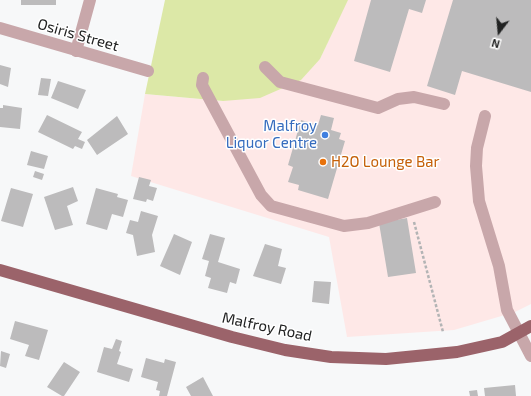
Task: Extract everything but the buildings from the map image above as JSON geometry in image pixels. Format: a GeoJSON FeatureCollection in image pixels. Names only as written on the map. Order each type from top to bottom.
{"type":"FeatureCollection","features":[{"type":"Feature","properties":{"kind":"main road","name":"Malfroy Road"},"geometry":{"type":"LineString","coordinates":[[0,270],[232,337],[285,350],[331,357],[386,359],[457,352],[502,342],[531,326]]}},
{"type":"Feature","properties":{"kind":"street"},"geometry":{"type":"LineString","coordinates":[[76,51],[90,0]]}},
{"type":"Feature","properties":{"kind":"street","name":"Osiris Street"},"geometry":{"type":"LineString","coordinates":[[0,28],[148,71]]}},
{"type":"Feature","properties":{"kind":"street"},"geometry":{"type":"LineString","coordinates":[[265,67],[280,82],[378,108],[398,100],[414,97],[444,104]]}},
{"type":"Feature","properties":{"kind":"street"},"geometry":{"type":"LineString","coordinates":[[202,78],[202,85],[261,195],[271,206],[344,226],[368,223],[435,202]]}},
{"type":"Feature","properties":{"kind":"street"},"geometry":{"type":"LineString","coordinates":[[485,116],[477,148],[476,166],[479,201],[500,266],[506,310],[531,356]]}},
{"type":"Feature","properties":{"kind":"path"},"geometry":{"type":"LineString","coordinates":[[412,216],[443,332]]}},
{"type":"Feature","properties":{"kind":"shaded area"},"geometry":{"type":"Polygon","coordinates":[[[347,0],[531,0],[531,304],[515,312],[454,330],[347,337],[329,237],[131,176],[145,94],[223,101],[320,59],[347,0]]]}},
{"type":"Feature","properties":{"kind":"green space"},"geometry":{"type":"Polygon","coordinates":[[[165,0],[348,0],[320,59],[301,80],[260,98],[223,101],[145,94],[165,0]]]}},
{"type":"Feature","properties":{"kind":"place","name":"Malfroy Liquor Centre"},"geometry":{"type":"Point","coordinates":[325,135]}},
{"type":"Feature","properties":{"kind":"place","name":"H2O Lounge Bar"},"geometry":{"type":"Point","coordinates":[323,162]}}]}
